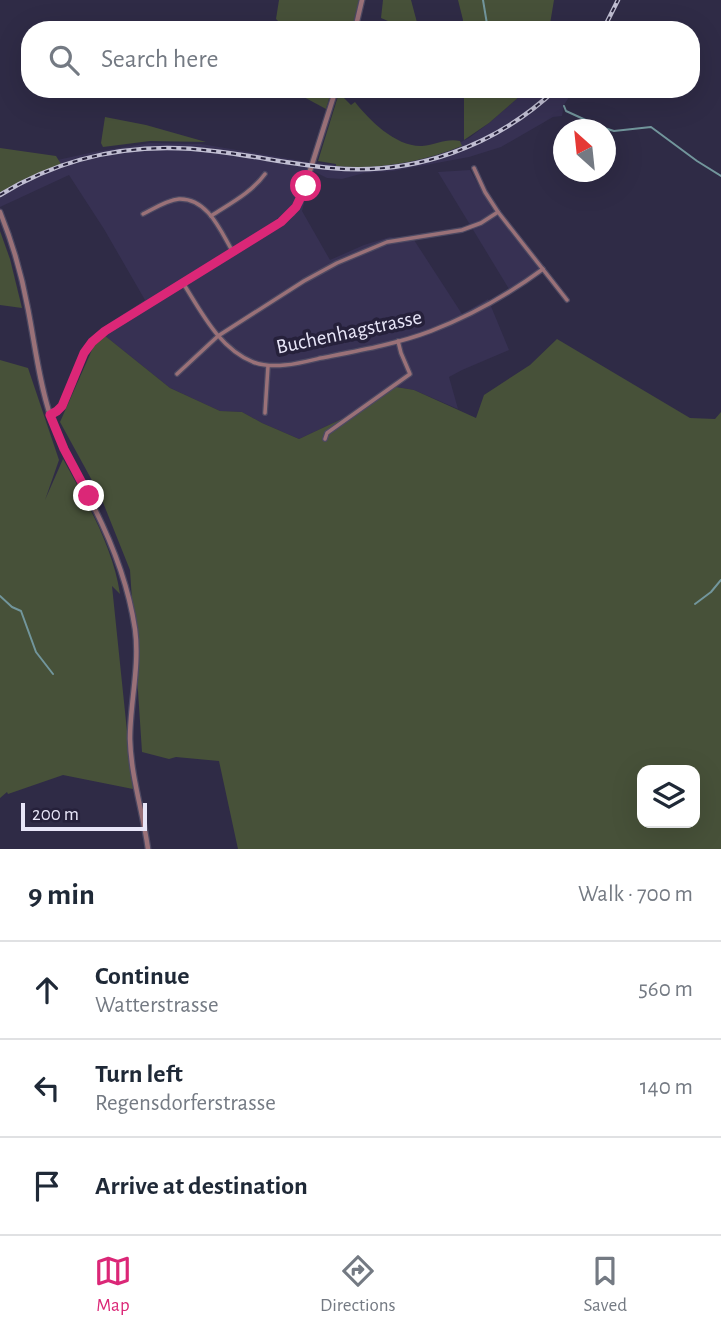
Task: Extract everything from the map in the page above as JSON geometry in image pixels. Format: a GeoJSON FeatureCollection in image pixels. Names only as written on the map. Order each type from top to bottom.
{"type":"FeatureCollection","features":[{"type":"Feature","properties":{"kind":"street"},"geometry":{"type":"LineString","coordinates":[[357,21],[362,0]]}},
{"type":"Feature","properties":{"kind":"street"},"geometry":{"type":"LineString","coordinates":[[50,415],[62,406],[84,353],[105,331],[281,222],[296,207],[306,186],[333,98]]}},
{"type":"Feature","properties":{"kind":"street"},"geometry":{"type":"LineString","coordinates":[[474,168],[498,212],[567,300]]}},
{"type":"Feature","properties":{"kind":"street"},"geometry":{"type":"LineString","coordinates":[[211,216],[247,193],[265,174]]}},
{"type":"Feature","properties":{"kind":"street"},"geometry":{"type":"LineString","coordinates":[[143,214],[180,199],[195,202],[208,211],[233,252]]}},
{"type":"Feature","properties":{"kind":"street"},"geometry":{"type":"LineString","coordinates":[[0,212],[22,279],[42,387],[50,415],[98,516],[129,601],[137,653],[131,728],[132,767],[148,849]]}},
{"type":"Feature","properties":{"kind":"street"},"geometry":{"type":"LineString","coordinates":[[177,374],[218,336],[337,263],[387,242],[472,227],[498,212]]}},
{"type":"Feature","properties":{"kind":"street","name":"Buchenhagstrasse"},"geometry":{"type":"LineString","coordinates":[[183,283],[218,336],[232,351],[268,366],[296,363],[398,341],[430,331],[470,314],[543,269]]}},
{"type":"Feature","properties":{"kind":"street"},"geometry":{"type":"LineString","coordinates":[[326,439],[327,433],[410,374],[398,341]]}},
{"type":"Feature","properties":{"kind":"street"},"geometry":{"type":"LineString","coordinates":[[265,413],[268,366]]}},
{"type":"Feature","properties":{"kind":"shaded area"},"geometry":{"type":"Polygon","coordinates":[[[518,98],[568,98],[562,116],[553,117],[501,147],[469,157],[393,171],[364,173],[342,179],[327,178],[313,171],[302,211],[330,260],[390,237],[414,240],[462,314],[488,299],[509,350],[449,377],[458,409],[414,390],[390,386],[346,417],[299,439],[242,412],[220,411],[170,388],[104,335],[100,329],[145,300],[69,175],[0,207],[0,185],[44,163],[94,152],[150,143],[201,144],[308,162],[359,167],[447,147],[469,138],[518,98]]]}},
{"type":"Feature","properties":{"kind":"shaded area"},"geometry":{"type":"Polygon","coordinates":[[[470,170],[492,209],[540,269],[509,289],[438,172],[470,170]]]}},
{"type":"Feature","properties":{"kind":"green space"},"geometry":{"type":"Polygon","coordinates":[[[279,0],[359,0],[354,21],[276,19],[279,0]]]}},
{"type":"Feature","properties":{"kind":"green space"},"geometry":{"type":"Polygon","coordinates":[[[383,0],[411,0],[417,21],[388,21],[381,18],[383,0]]]}},
{"type":"Feature","properties":{"kind":"green space"},"geometry":{"type":"Polygon","coordinates":[[[458,0],[554,0],[550,21],[463,20],[458,0]]]}},
{"type":"Feature","properties":{"kind":"green space"},"geometry":{"type":"Polygon","coordinates":[[[306,98],[329,98],[326,109],[306,98]]]}},
{"type":"Feature","properties":{"kind":"green space"},"geometry":{"type":"Polygon","coordinates":[[[337,98],[344,98],[351,105],[355,102],[384,131],[403,142],[422,146],[455,140],[460,141],[462,146],[416,160],[384,166],[336,166],[318,161],[337,98]]]}},
{"type":"Feature","properties":{"kind":"green space"},"geometry":{"type":"Polygon","coordinates":[[[464,98],[518,98],[489,123],[464,140],[464,98]]]}},
{"type":"Feature","properties":{"kind":"green space"},"geometry":{"type":"Polygon","coordinates":[[[105,117],[206,142],[150,141],[103,147],[101,143],[105,117]]]}},
{"type":"Feature","properties":{"kind":"green space"},"geometry":{"type":"Polygon","coordinates":[[[0,148],[56,156],[61,164],[0,193],[0,148]]]}},
{"type":"Feature","properties":{"kind":"green space"},"geometry":{"type":"Polygon","coordinates":[[[0,231],[10,259],[22,308],[0,305],[0,231]]]}},
{"type":"Feature","properties":{"kind":"green space"},"geometry":{"type":"Polygon","coordinates":[[[104,335],[170,388],[220,411],[242,412],[299,439],[346,417],[390,386],[414,390],[476,418],[484,395],[530,365],[557,339],[690,418],[715,419],[721,412],[721,849],[238,849],[219,761],[176,757],[169,759],[142,752],[130,570],[100,495],[60,422],[95,343],[104,335]]]}},
{"type":"Feature","properties":{"kind":"green space"},"geometry":{"type":"Polygon","coordinates":[[[0,360],[28,368],[59,460],[45,500],[63,459],[98,524],[111,559],[120,594],[112,586],[133,789],[63,775],[8,794],[7,792],[0,798],[0,360]]]}},
{"type":"Feature","properties":{"kind":"waterway"},"geometry":{"type":"LineString","coordinates":[[483,0],[486,21]]}},
{"type":"Feature","properties":{"kind":"waterway"},"geometry":{"type":"LineString","coordinates":[[564,106],[566,111],[614,131],[651,127],[721,176]]}},
{"type":"Feature","properties":{"kind":"waterway"},"geometry":{"type":"LineString","coordinates":[[695,604],[721,580]]}},
{"type":"Feature","properties":{"kind":"waterway"},"geometry":{"type":"LineString","coordinates":[[0,596],[21,611],[36,652],[53,674]]}},
{"type":"Feature","properties":{"kind":"railway"},"geometry":{"type":"LineString","coordinates":[[608,21],[618,0]]}},
{"type":"Feature","properties":{"kind":"railway"},"geometry":{"type":"LineString","coordinates":[[0,195],[39,175],[80,160],[145,149],[209,150],[331,168],[393,167],[423,162],[452,153],[507,127],[546,98]]}},
{"type":"Feature","properties":{"kind":"route"},"geometry":{"type":"LineString","coordinates":[[89,496],[64,449],[50,415],[62,406],[87,348],[105,331],[281,222],[292,213],[306,186]]}}]}
